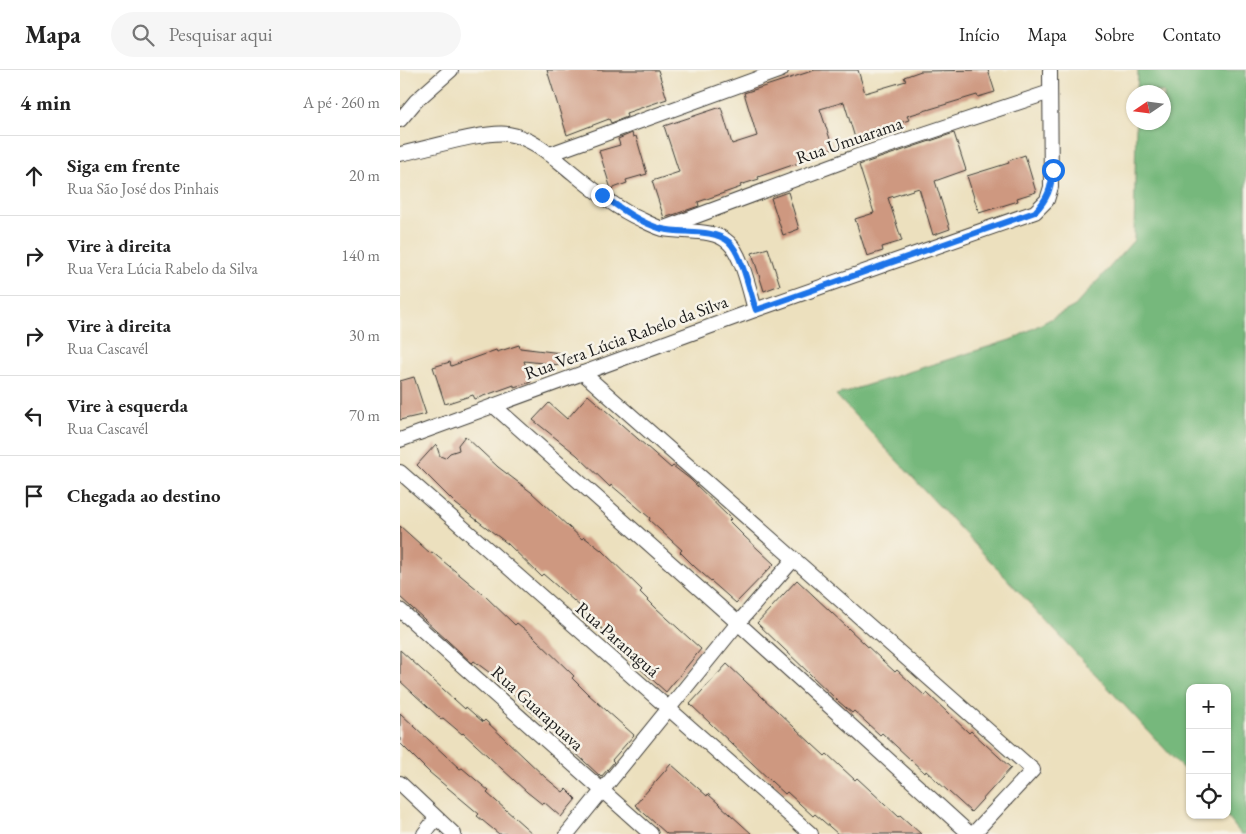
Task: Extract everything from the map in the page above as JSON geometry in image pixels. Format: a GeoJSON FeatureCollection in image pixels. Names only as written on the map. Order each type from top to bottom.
{"type":"FeatureCollection","features":[{"type":"Feature","properties":{"kind":"street"},"geometry":{"type":"LineString","coordinates":[[400,120],[416,102],[451,70]]}},
{"type":"Feature","properties":{"kind":"street"},"geometry":{"type":"LineString","coordinates":[[550,154],[781,70]]}},
{"type":"Feature","properties":{"kind":"street"},"geometry":{"type":"LineString","coordinates":[[1050,70],[1050,92]]}},
{"type":"Feature","properties":{"kind":"street","name":"Rua Vera Lúcia Rabelo da Silva"},"geometry":{"type":"LineString","coordinates":[[400,440],[756,310],[1035,212],[1047,200],[1051,187],[1050,92]]}},
{"type":"Feature","properties":{"kind":"street","name":"Rua Umuarama"},"geometry":{"type":"LineString","coordinates":[[662,229],[855,157],[1050,92]]}},
{"type":"Feature","properties":{"kind":"street"},"geometry":{"type":"LineString","coordinates":[[400,154],[488,135],[508,134],[525,140],[550,154],[624,210],[662,229],[711,235],[730,243],[736,253],[756,310]]}},
{"type":"Feature","properties":{"kind":"street"},"geometry":{"type":"LineString","coordinates":[[494,406],[972,834],[1033,770],[583,373]]}},
{"type":"Feature","properties":{"kind":"street","name":"Rua Paranaguá"},"geometry":{"type":"LineString","coordinates":[[400,472],[811,834]]}},
{"type":"Feature","properties":{"kind":"street"},"geometry":{"type":"LineString","coordinates":[[567,834],[738,623],[793,560]]}},
{"type":"Feature","properties":{"kind":"street","name":"Rua Guarapuava"},"geometry":{"type":"LineString","coordinates":[[400,610],[651,834]]}},
{"type":"Feature","properties":{"kind":"street"},"geometry":{"type":"LineString","coordinates":[[400,783],[454,834]]}},
{"type":"Feature","properties":{"kind":"street"},"geometry":{"type":"LineString","coordinates":[[424,834],[436,818]]}},
{"type":"Feature","properties":{"kind":"green space"},"geometry":{"type":"Polygon","coordinates":[[[1138,70],[1246,70],[1246,834],[1241,834],[1229,819],[1231,819],[1231,684],[1186,684],[1186,772],[836,395],[1013,339],[1075,306],[1134,240],[1136,130],[1171,130],[1171,85],[1137,85],[1138,70]]]}},
{"type":"Feature","properties":{"kind":"building"},"geometry":{"type":"Polygon","coordinates":[[[547,70],[658,70],[667,99],[626,113],[627,117],[611,123],[609,119],[567,135],[547,70]]]}},
{"type":"Feature","properties":{"kind":"building"},"geometry":{"type":"Polygon","coordinates":[[[815,70],[858,70],[865,93],[906,81],[904,77],[921,71],[988,70],[995,92],[978,97],[977,95],[907,116],[909,120],[890,126],[891,129],[855,138],[844,102],[820,109],[833,148],[809,155],[810,159],[758,177],[759,179],[740,185],[741,187],[698,202],[699,206],[664,218],[652,181],[679,172],[664,126],[721,107],[732,144],[757,136],[744,93],[815,70]]]}},
{"type":"Feature","properties":{"kind":"building"},"geometry":{"type":"Polygon","coordinates":[[[632,133],[633,137],[636,136],[647,174],[626,180],[627,183],[611,189],[599,151],[620,145],[618,139],[632,133]]]}},
{"type":"Feature","properties":{"kind":"building"},"geometry":{"type":"Polygon","coordinates":[[[954,133],[966,170],[935,181],[950,229],[933,235],[919,188],[888,198],[902,241],[882,247],[883,251],[867,256],[855,219],[874,213],[859,165],[954,133]]]}},
{"type":"Feature","properties":{"kind":"building"},"geometry":{"type":"Polygon","coordinates":[[[1025,155],[1036,192],[1017,198],[1018,201],[979,213],[967,176],[1009,163],[1008,161],[1025,155]]]}},
{"type":"Feature","properties":{"kind":"building"},"geometry":{"type":"Polygon","coordinates":[[[788,192],[799,229],[783,235],[771,198],[788,192]]]}},
{"type":"Feature","properties":{"kind":"building"},"geometry":{"type":"Polygon","coordinates":[[[768,248],[780,285],[764,291],[752,253],[768,248]]]}},
{"type":"Feature","properties":{"kind":"building"},"geometry":{"type":"Polygon","coordinates":[[[519,345],[520,348],[561,353],[560,365],[524,361],[531,382],[514,387],[514,385],[475,399],[473,395],[445,404],[433,367],[450,362],[451,366],[496,350],[497,352],[519,345]]]}},
{"type":"Feature","properties":{"kind":"building"},"geometry":{"type":"Polygon","coordinates":[[[414,377],[426,414],[400,420],[400,381],[414,377]]]}},
{"type":"Feature","properties":{"kind":"building"},"geometry":{"type":"Polygon","coordinates":[[[588,395],[671,468],[673,466],[690,479],[731,519],[729,521],[774,564],[736,603],[695,567],[680,552],[682,550],[649,520],[650,518],[611,485],[610,487],[577,455],[533,420],[549,403],[567,419],[588,395]]]}},
{"type":"Feature","properties":{"kind":"building"},"geometry":{"type":"Polygon","coordinates":[[[465,436],[498,467],[531,492],[582,539],[584,537],[601,550],[642,590],[640,592],[656,608],[701,649],[666,692],[611,641],[613,639],[581,607],[543,574],[541,576],[508,544],[456,504],[417,465],[436,444],[440,456],[445,458],[450,453],[459,450],[458,445],[465,436]]]}},
{"type":"Feature","properties":{"kind":"building"},"geometry":{"type":"Polygon","coordinates":[[[400,526],[430,553],[432,552],[483,594],[515,625],[517,623],[533,636],[574,676],[572,678],[588,694],[634,735],[612,760],[614,762],[601,777],[490,673],[474,661],[472,663],[400,597],[400,526]]]}},
{"type":"Feature","properties":{"kind":"building"},"geometry":{"type":"Polygon","coordinates":[[[797,580],[895,672],[897,670],[925,696],[927,693],[969,733],[971,731],[1011,768],[971,812],[882,733],[880,735],[854,711],[852,713],[838,701],[757,623],[797,580]]]}},
{"type":"Feature","properties":{"kind":"building"},"geometry":{"type":"Polygon","coordinates":[[[400,650],[465,709],[466,707],[483,722],[485,720],[546,778],[563,792],[566,789],[576,799],[561,817],[544,802],[542,804],[527,792],[463,733],[443,718],[441,719],[400,681],[400,650]]]}},
{"type":"Feature","properties":{"kind":"building"},"geometry":{"type":"Polygon","coordinates":[[[727,664],[825,756],[827,754],[855,780],[857,778],[899,817],[900,815],[921,834],[838,834],[815,814],[813,816],[787,792],[785,794],[690,704],[727,664]]]}},
{"type":"Feature","properties":{"kind":"building"},"geometry":{"type":"Polygon","coordinates":[[[400,713],[460,769],[462,768],[489,791],[487,793],[533,834],[499,834],[477,816],[479,814],[429,772],[400,743],[400,713]]]}},
{"type":"Feature","properties":{"kind":"building"},"geometry":{"type":"Polygon","coordinates":[[[671,764],[752,834],[667,834],[635,805],[671,764]]]}},
{"type":"Feature","properties":{"kind":"route"},"geometry":{"type":"LineString","coordinates":[[602,195],[641,220],[662,229],[711,235],[722,238],[730,243],[736,253],[756,310],[1035,212],[1047,200],[1053,170]]}}]}
